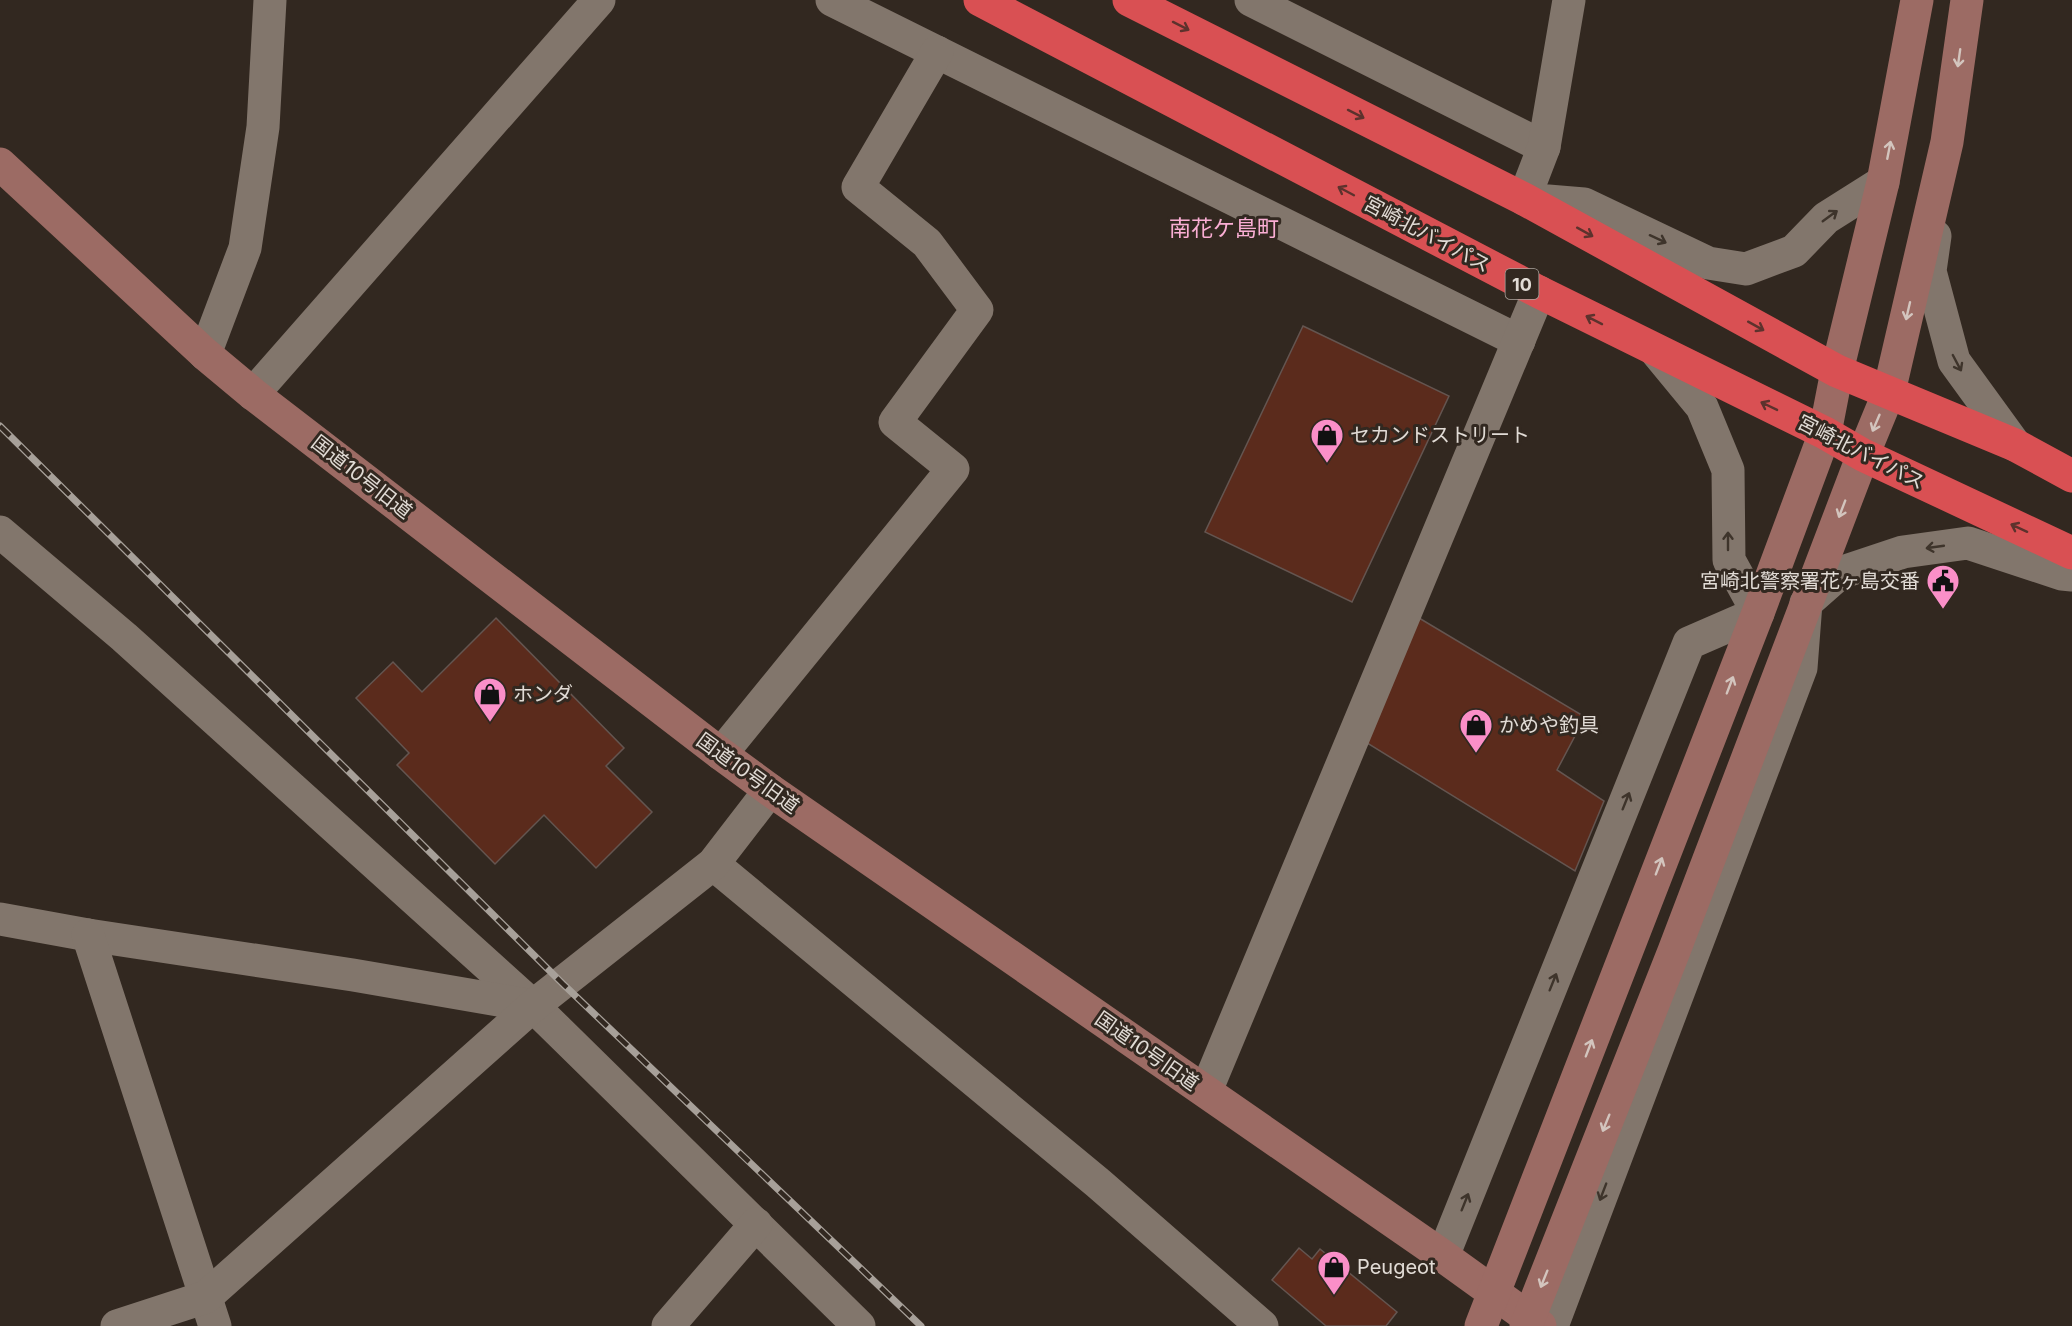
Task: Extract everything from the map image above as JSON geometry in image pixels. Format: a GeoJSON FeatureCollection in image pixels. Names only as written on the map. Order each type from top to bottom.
{"type":"FeatureCollection","features":[{"type":"Feature","properties":{"kind":"highway","name":"宮崎北バイパス"},"geometry":{"type":"LineString","coordinates":[[980,0],[1539,292],[1825,433],[1863,455],[2072,553]]}},
{"type":"Feature","properties":{"kind":"highway"},"geometry":{"type":"LineString","coordinates":[[1129,0],[1524,199],[1838,371],[2014,446],[2072,476]]}},
{"type":"Feature","properties":{"kind":"street"},"geometry":{"type":"LineString","coordinates":[[205,354],[245,248],[263,127],[270,0]]}},
{"type":"Feature","properties":{"kind":"street"},"geometry":{"type":"LineString","coordinates":[[254,394],[599,0]]}},
{"type":"Feature","properties":{"kind":"street"},"geometry":{"type":"LineString","coordinates":[[832,0],[1519,341]]}},
{"type":"Feature","properties":{"kind":"street"},"geometry":{"type":"LineString","coordinates":[[1251,0],[1544,147]]}},
{"type":"Feature","properties":{"kind":"street"},"geometry":{"type":"LineString","coordinates":[[1569,0],[1544,147],[1524,199],[1584,204],[1708,263],[1746,269],[1794,251],[1826,218],[1883,182]]}},
{"type":"Feature","properties":{"kind":"street"},"geometry":{"type":"LineString","coordinates":[[1480,1326],[1758,613],[1825,433],[1883,182],[1917,0]]}},
{"type":"Feature","properties":{"kind":"street"},"geometry":{"type":"LineString","coordinates":[[1967,0],[1930,271],[1954,361],[2014,446]]}},
{"type":"Feature","properties":{"kind":"street"},"geometry":{"type":"LineString","coordinates":[[721,754],[953,469],[896,422],[977,310],[927,243],[858,187],[937,52]]}},
{"type":"Feature","properties":{"kind":"street"},"geometry":{"type":"LineString","coordinates":[[1526,1326],[1678,940],[1889,392],[1947,142]]}},
{"type":"Feature","properties":{"kind":"street","name":"国道10号旧道"},"geometry":{"type":"LineString","coordinates":[[0,164],[205,354],[721,754],[1443,1256],[1540,1326]]}},
{"type":"Feature","properties":{"kind":"street"},"geometry":{"type":"LineString","coordinates":[[1206,1091],[1539,292]]}},
{"type":"Feature","properties":{"kind":"street"},"geometry":{"type":"LineString","coordinates":[[1655,350],[1701,407],[1728,470],[1729,560],[1758,613]]}},
{"type":"Feature","properties":{"kind":"street"},"geometry":{"type":"LineString","coordinates":[[0,532],[124,637],[533,1006],[859,1326]]}},
{"type":"Feature","properties":{"kind":"street"},"geometry":{"type":"LineString","coordinates":[[1552,1326],[1801,668],[1806,603],[1840,573],[1903,552],[1968,543],[2062,574],[2072,575]]}},
{"type":"Feature","properties":{"kind":"street"},"geometry":{"type":"LineString","coordinates":[[1443,1256],[1689,643],[1758,613]]}},
{"type":"Feature","properties":{"kind":"street"},"geometry":{"type":"LineString","coordinates":[[117,1326],[210,1311],[533,1006],[713,864],[770,790]]}},
{"type":"Feature","properties":{"kind":"street"},"geometry":{"type":"LineString","coordinates":[[713,864],[1098,1183],[1262,1326]]}},
{"type":"Feature","properties":{"kind":"street"},"geometry":{"type":"LineString","coordinates":[[0,919],[533,1006]]}},
{"type":"Feature","properties":{"kind":"street"},"geometry":{"type":"LineString","coordinates":[[88,934],[210,1311]]}},
{"type":"Feature","properties":{"kind":"street"},"geometry":{"type":"LineString","coordinates":[[668,1326],[756,1224]]}},
{"type":"Feature","properties":{"kind":"building","name":"セカンドストリート"},"geometry":{"type":"Polygon","coordinates":[[[1303,326],[1449,396],[1352,602],[1205,532],[1303,326]]]}},
{"type":"Feature","properties":{"kind":"building","name":"ホンダ"},"geometry":{"type":"Polygon","coordinates":[[[496,618],[624,748],[606,766],[652,812],[596,868],[544,815],[495,864],[397,765],[409,753],[356,698],[393,662],[422,692],[496,618]]]}},
{"type":"Feature","properties":{"kind":"building","name":"かめや釣具"},"geometry":{"type":"Polygon","coordinates":[[[1419,618],[1585,717],[1557,770],[1604,801],[1575,871],[1359,738],[1419,618]]]}},
{"type":"Feature","properties":{"kind":"building","name":"Peugeot"},"geometry":{"type":"Polygon","coordinates":[[[1299,1248],[1312,1259],[1320,1249],[1397,1312],[1386,1326],[1326,1326],[1272,1280],[1299,1248]]]}},
{"type":"Feature","properties":{"kind":"railway"},"geometry":{"type":"LineString","coordinates":[[0,426],[563,984],[921,1326]]}},
{"type":"Feature","properties":{"kind":"place","name":"セカンドストリート"},"geometry":{"type":"Point","coordinates":[1327,464]}},
{"type":"Feature","properties":{"kind":"place","name":"宮崎北警察署花ヶ島交番"},"geometry":{"type":"Point","coordinates":[1943,610]}},
{"type":"Feature","properties":{"kind":"place","name":"ホンダ"},"geometry":{"type":"Point","coordinates":[490,723]}},
{"type":"Feature","properties":{"kind":"place","name":"かめや釣具"},"geometry":{"type":"Point","coordinates":[1476,754]}},
{"type":"Feature","properties":{"kind":"place","name":"Peugeot"},"geometry":{"type":"Point","coordinates":[1334,1296]}},
{"type":"Feature","properties":{"kind":"district","name":"南花ケ島町"},"geometry":{"type":"Point","coordinates":[1224,228]}}]}
